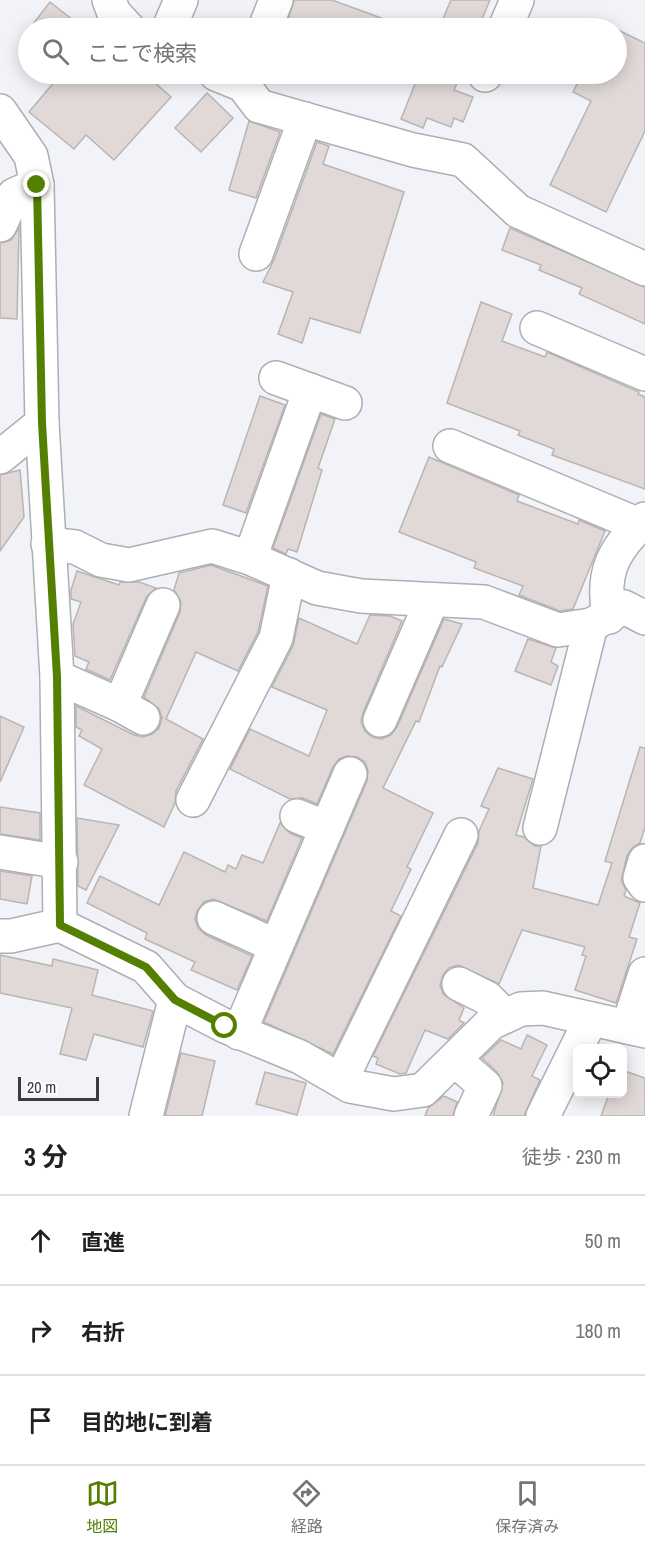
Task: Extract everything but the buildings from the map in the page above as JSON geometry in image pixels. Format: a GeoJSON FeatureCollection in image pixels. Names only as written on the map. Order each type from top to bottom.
{"type":"FeatureCollection","features":[{"type":"Feature","properties":{"kind":"street"},"geometry":{"type":"LineString","coordinates":[[109,0],[119,18]]}},
{"type":"Feature","properties":{"kind":"street"},"geometry":{"type":"LineString","coordinates":[[173,18],[181,0]]}},
{"type":"Feature","properties":{"kind":"street"},"geometry":{"type":"LineString","coordinates":[[269,18],[276,0]]}},
{"type":"Feature","properties":{"kind":"street"},"geometry":{"type":"LineString","coordinates":[[509,18],[517,0]]}},
{"type":"Feature","properties":{"kind":"street"},"geometry":{"type":"LineString","coordinates":[[241,84],[260,106],[413,150],[463,160],[518,212],[645,269]]}},
{"type":"Feature","properties":{"kind":"street"},"geometry":{"type":"LineString","coordinates":[[0,111],[31,156],[37,185],[42,423],[57,677],[60,925]]}},
{"type":"Feature","properties":{"kind":"street"},"geometry":{"type":"LineString","coordinates":[[256,254],[305,119]]}},
{"type":"Feature","properties":{"kind":"street"},"geometry":{"type":"LineString","coordinates":[[0,225],[14,195],[37,185]]}},
{"type":"Feature","properties":{"kind":"street"},"geometry":{"type":"LineString","coordinates":[[537,328],[645,374]]}},
{"type":"Feature","properties":{"kind":"street"},"geometry":{"type":"LineString","coordinates":[[276,378],[345,403]]}},
{"type":"Feature","properties":{"kind":"street"},"geometry":{"type":"LineString","coordinates":[[250,558],[310,390]]}},
{"type":"Feature","properties":{"kind":"street"},"geometry":{"type":"LineString","coordinates":[[0,457],[42,423]]}},
{"type":"Feature","properties":{"kind":"street"},"geometry":{"type":"LineString","coordinates":[[467,442],[642,522],[628,536],[607,572],[600,621],[540,828]]}},
{"type":"Feature","properties":{"kind":"street"},"geometry":{"type":"LineString","coordinates":[[48,544],[75,547],[101,560],[129,565],[212,546],[250,558],[317,588],[361,596],[484,602],[558,630],[600,621],[624,607],[645,618]]}},
{"type":"Feature","properties":{"kind":"street"},"geometry":{"type":"LineString","coordinates":[[194,800],[276,638],[289,575]]}},
{"type":"Feature","properties":{"kind":"street"},"geometry":{"type":"LineString","coordinates":[[379,720],[432,600]]}},
{"type":"Feature","properties":{"kind":"street"},"geometry":{"type":"LineString","coordinates":[[57,677],[132,711],[163,605]]}},
{"type":"Feature","properties":{"kind":"street"},"geometry":{"type":"LineString","coordinates":[[239,1033],[276,946],[312,822],[350,774]]}},
{"type":"Feature","properties":{"kind":"street"},"geometry":{"type":"LineString","coordinates":[[341,1080],[461,835]]}},
{"type":"Feature","properties":{"kind":"street"},"geometry":{"type":"LineString","coordinates":[[0,852],[61,862]]}},
{"type":"Feature","properties":{"kind":"street"},"geometry":{"type":"LineString","coordinates":[[645,861],[640,878],[645,885]]}},
{"type":"Feature","properties":{"kind":"street"},"geometry":{"type":"LineString","coordinates":[[214,918],[276,946]]}},
{"type":"Feature","properties":{"kind":"street"},"geometry":{"type":"LineString","coordinates":[[0,936],[11,936],[60,925],[146,967],[175,1000],[239,1033],[300,1057],[351,1086],[367,1103],[394,1094],[423,1090],[491,1023],[521,1009],[543,1008],[636,1029],[645,974]]}},
{"type":"Feature","properties":{"kind":"street"},"geometry":{"type":"LineString","coordinates":[[459,984],[487,998],[505,1016]]}},
{"type":"Feature","properties":{"kind":"street"},"geometry":{"type":"LineString","coordinates":[[146,1116],[175,1000]]}},
{"type":"Feature","properties":{"kind":"street"},"geometry":{"type":"LineString","coordinates":[[543,1116],[591,1019]]}},
{"type":"Feature","properties":{"kind":"street"},"geometry":{"type":"LineString","coordinates":[[455,1060],[485,1086],[471,1116]]}},
{"type":"Feature","properties":{"kind":"route"},"geometry":{"type":"LineString","coordinates":[[37,185],[42,320],[42,423],[57,677],[62,883],[60,925],[146,967],[175,1000],[225,1026]]}}]}
